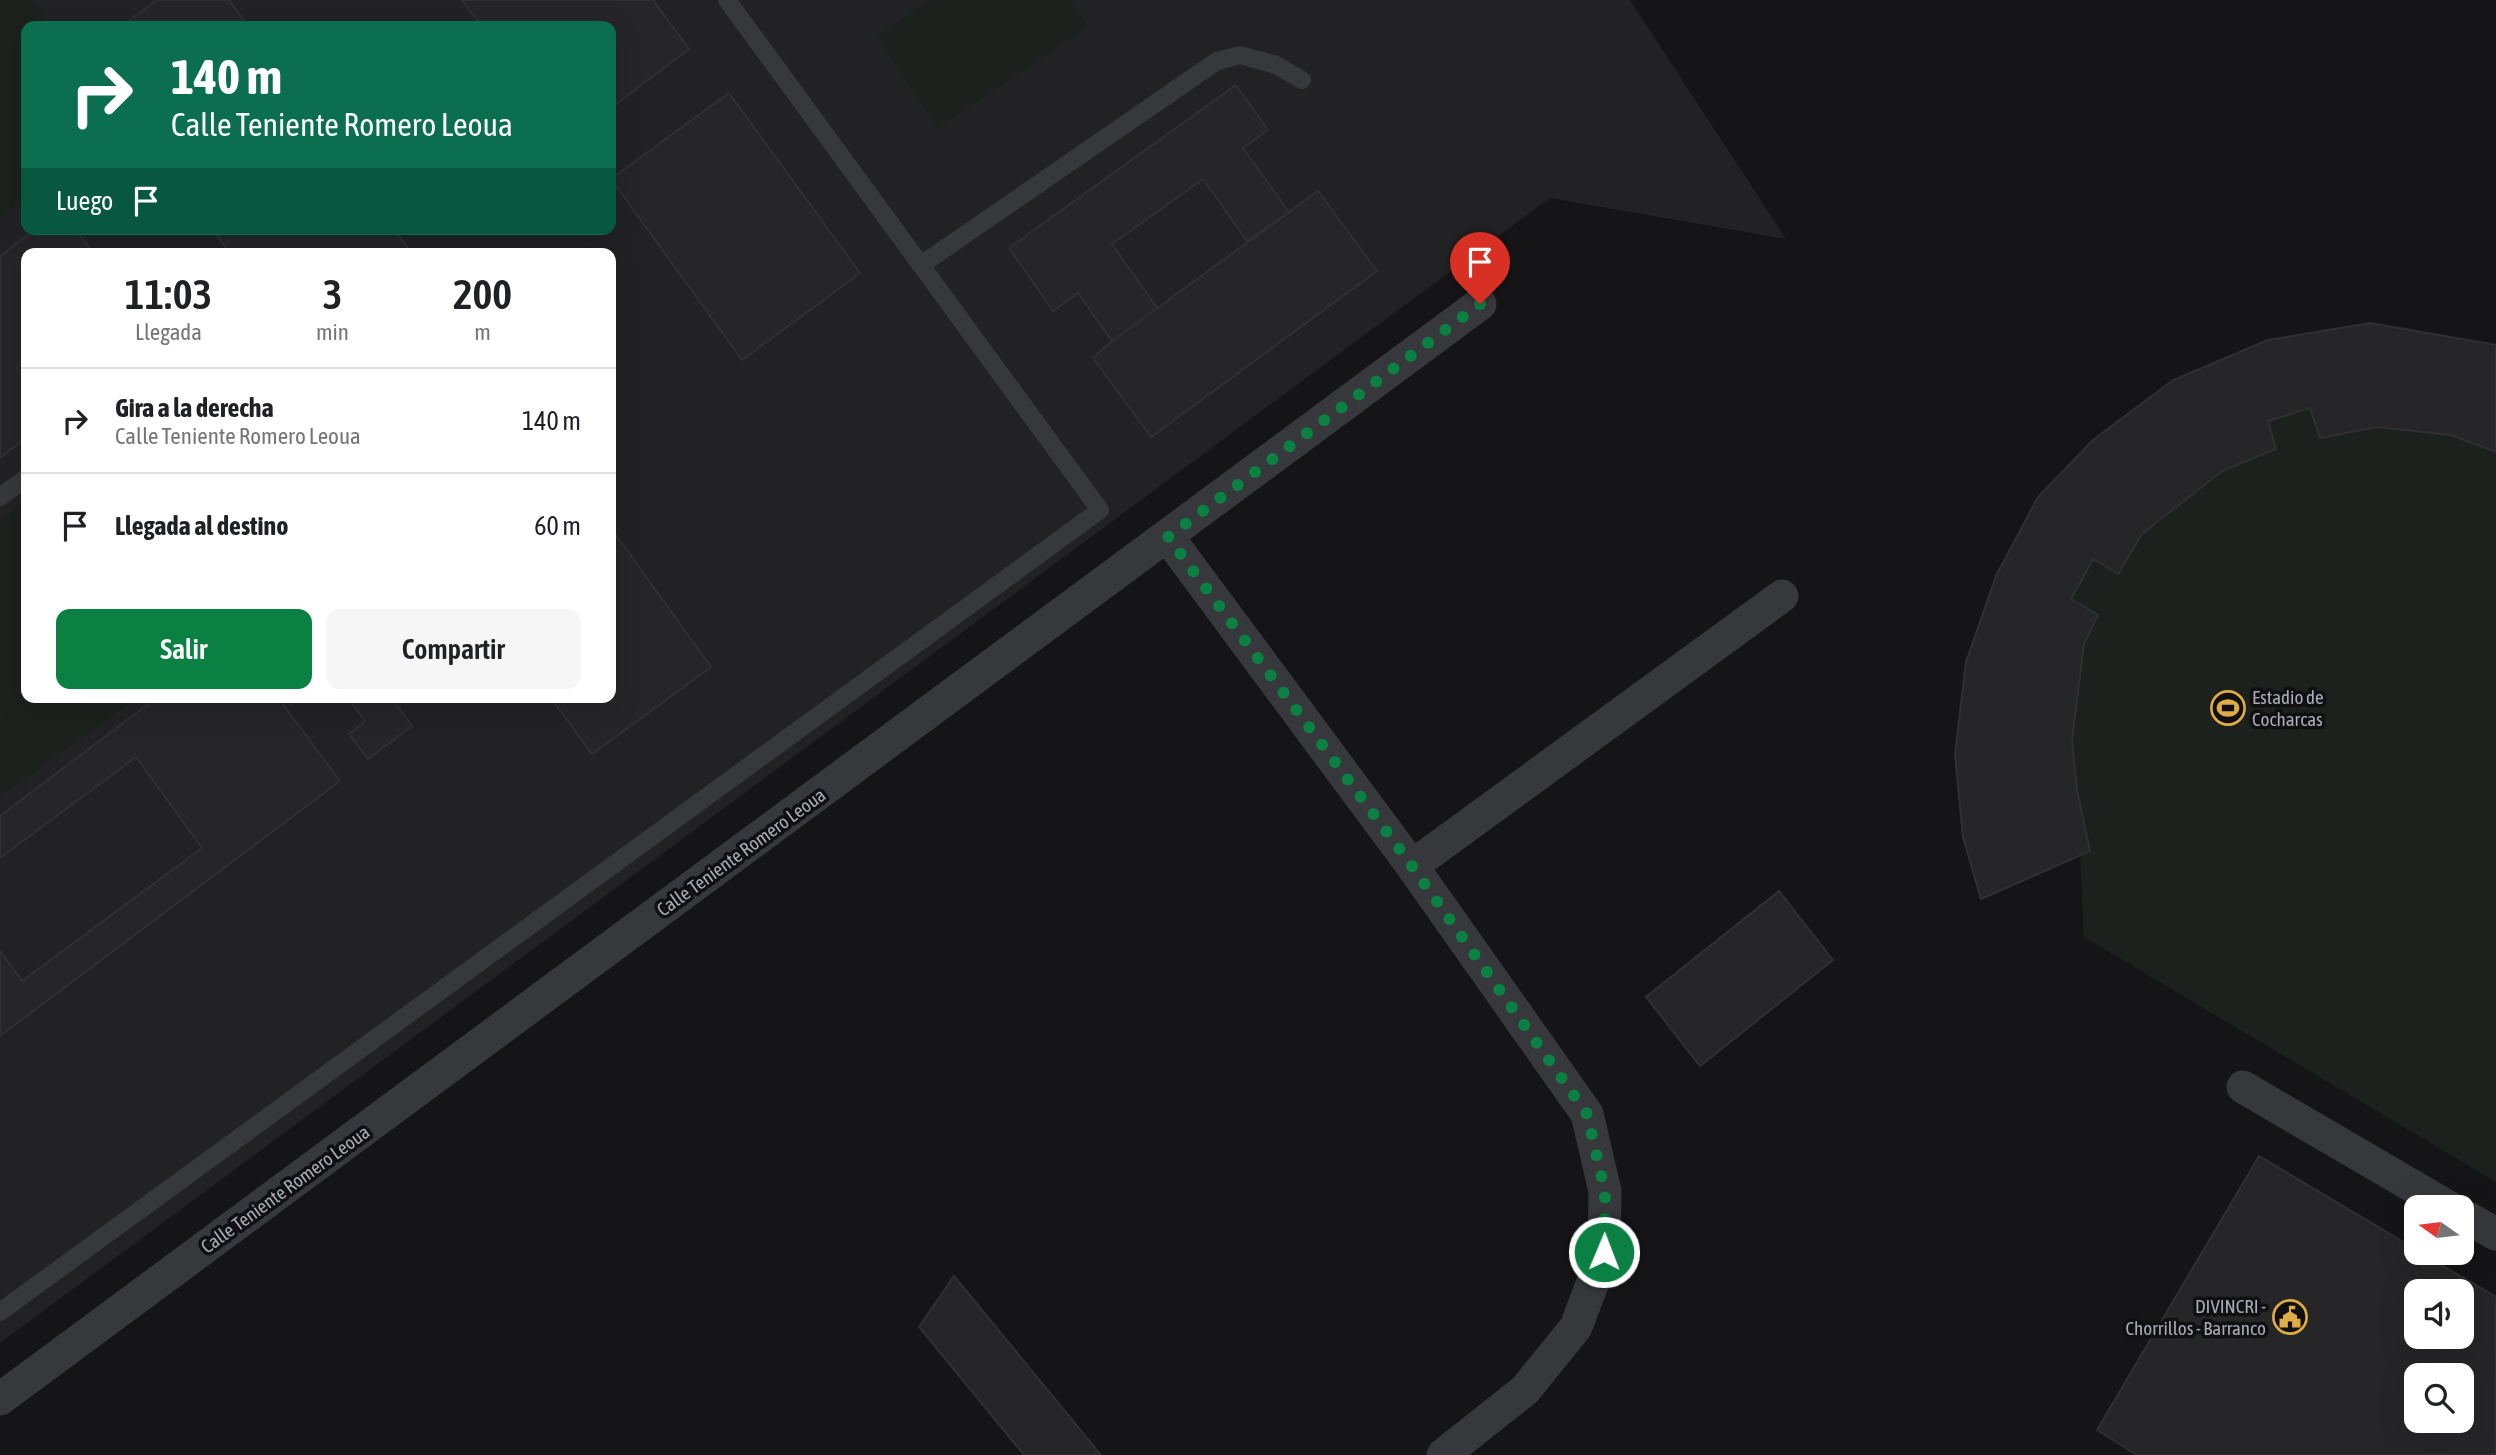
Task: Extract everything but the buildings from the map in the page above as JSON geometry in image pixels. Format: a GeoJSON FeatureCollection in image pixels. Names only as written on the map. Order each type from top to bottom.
{"type":"FeatureCollection","features":[{"type":"Feature","properties":{"kind":"street","name":"Calle Teniente Romero Leoua"},"geometry":{"type":"LineString","coordinates":[[0,1399],[1480,304]]}},
{"type":"Feature","properties":{"kind":"street"},"geometry":{"type":"LineString","coordinates":[[1168,537],[1412,866],[1587,1114],[1605,1191],[1604,1252],[1576,1327],[1525,1390],[1443,1455]]}},
{"type":"Feature","properties":{"kind":"street"},"geometry":{"type":"LineString","coordinates":[[1412,866],[1782,596]]}},
{"type":"Feature","properties":{"kind":"street"},"geometry":{"type":"LineString","coordinates":[[2243,1087],[2428,1195]]}},
{"type":"Feature","properties":{"kind":"street"},"geometry":{"type":"LineString","coordinates":[[2474,1222],[2496,1234]]}},
{"type":"Feature","properties":{"kind":"lane"},"geometry":{"type":"LineString","coordinates":[[0,1312],[1100,510],[727,0]]}},
{"type":"Feature","properties":{"kind":"lane"},"geometry":{"type":"LineString","coordinates":[[921,265],[1217,61],[1240,55],[1276,65],[1302,80]]}},
{"type":"Feature","properties":{"kind":"lane"},"geometry":{"type":"LineString","coordinates":[[0,497],[21,482]]}},
{"type":"Feature","properties":{"kind":"shaded area"},"geometry":{"type":"Polygon","coordinates":[[[0,0],[1630,0],[1786,239],[1550,198],[0,1343],[0,0]]]}},
{"type":"Feature","properties":{"kind":"shaded area"},"geometry":{"type":"Polygon","coordinates":[[[0,0],[31,0],[46,21],[21,21],[21,202],[0,217],[0,0]]]}},
{"type":"Feature","properties":{"kind":"shaded area"},"geometry":{"type":"Polygon","coordinates":[[[929,0],[1071,0],[1088,26],[937,128],[876,36],[929,0]]]}},
{"type":"Feature","properties":{"kind":"shaded area","name":"Estadio de Cocharcas"},"geometry":{"type":"Polygon","coordinates":[[[2370,323],[2496,345],[2496,1182],[2084,937],[2080,856],[1981,899],[1963,837],[1955,754],[1996,576],[2038,497],[2093,440],[2173,380],[2268,340],[2370,323]]]}},
{"type":"Feature","properties":{"kind":"shaded area"},"geometry":{"type":"Polygon","coordinates":[[[21,505],[21,703],[129,703],[0,797],[0,520],[21,505]]]}},
{"type":"Feature","properties":{"kind":"place","name":"Estadio de Cocharcas"},"geometry":{"type":"Point","coordinates":[2228,708]}},
{"type":"Feature","properties":{"kind":"place","name":"DIVINCRI - Chorrillos - Barranco"},"geometry":{"type":"Point","coordinates":[2290,1317]}},
{"type":"Feature","properties":{"kind":"route"},"geometry":{"type":"LineString","coordinates":[[1480,304],[1168,537],[1412,866],[1587,1114],[1605,1191],[1604,1252]]}}]}
